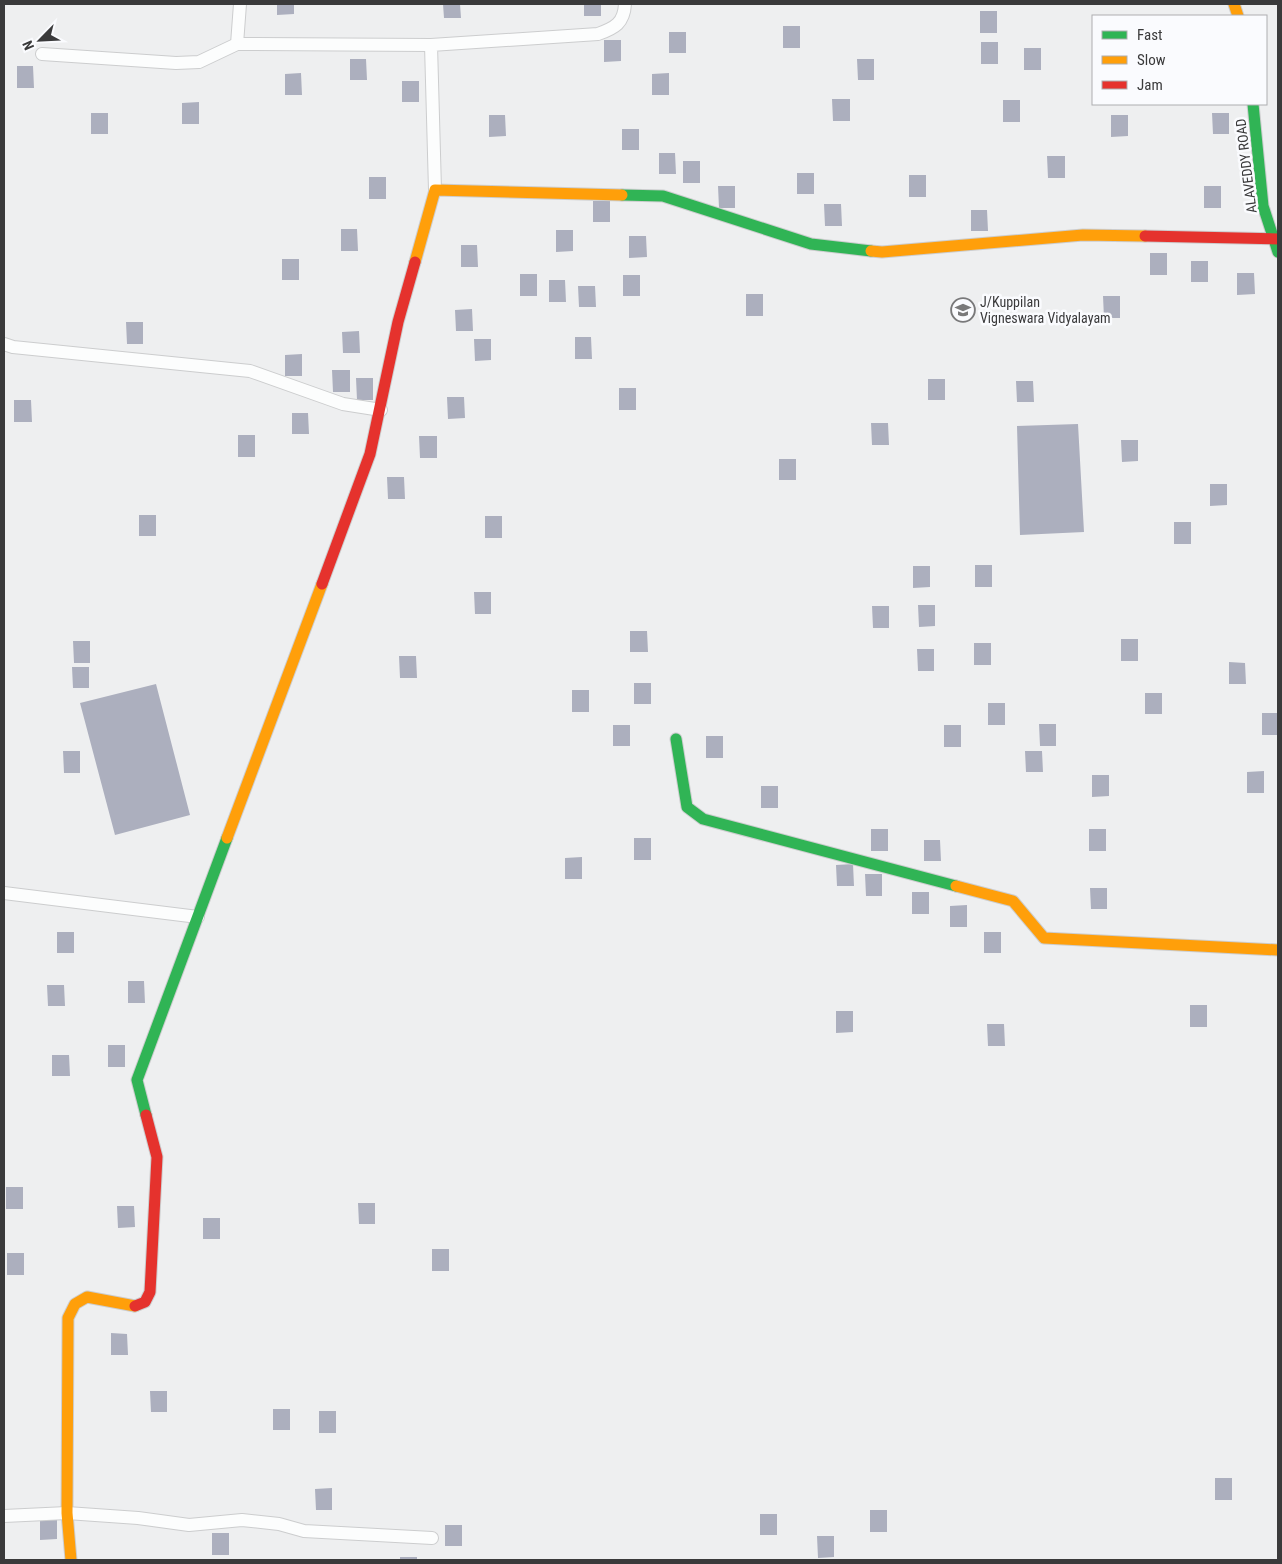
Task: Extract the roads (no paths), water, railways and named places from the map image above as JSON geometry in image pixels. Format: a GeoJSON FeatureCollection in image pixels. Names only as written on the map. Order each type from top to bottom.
{"type":"FeatureCollection","features":[{"type":"Feature","properties":{"kind":"street"},"geometry":{"type":"LineString","coordinates":[[237,44],[240,4]]}},
{"type":"Feature","properties":{"kind":"street"},"geometry":{"type":"LineString","coordinates":[[42,54],[176,63],[199,62],[237,44],[432,45],[598,34],[615,28],[624,14],[625,4]]}},
{"type":"Feature","properties":{"kind":"street"},"geometry":{"type":"LineString","coordinates":[[70,1560],[67,1513],[68,1318],[75,1304],[86,1297],[136,1306],[145,1302],[150,1292],[158,1157],[137,1080],[370,454],[381,410],[398,322],[435,190],[432,45]]}},
{"type":"Feature","properties":{"kind":"street","name":"ALAVEDDY ROAD"},"geometry":{"type":"LineString","coordinates":[[1253,105],[1263,206],[1276,238],[1278,252]]}},
{"type":"Feature","properties":{"kind":"street"},"geometry":{"type":"LineString","coordinates":[[435,190],[663,196],[811,244],[882,252],[1083,235],[1276,238]]}},
{"type":"Feature","properties":{"kind":"street"},"geometry":{"type":"LineString","coordinates":[[4,344],[13,347],[250,371],[343,404],[381,410]]}},
{"type":"Feature","properties":{"kind":"street"},"geometry":{"type":"LineString","coordinates":[[676,739],[687,807],[703,819],[1013,901],[1025,910],[1035,929],[1044,938],[1278,950]]}},
{"type":"Feature","properties":{"kind":"street"},"geometry":{"type":"LineString","coordinates":[[4,893],[198,917]]}},
{"type":"Feature","properties":{"kind":"street"},"geometry":{"type":"LineString","coordinates":[[4,1516],[67,1513],[138,1518],[189,1525],[242,1520],[279,1524],[304,1530],[432,1538]]}},
{"type":"Feature","properties":{"kind":"place","name":"J/Kuppilan Vigneswara Vidyalayam"},"geometry":{"type":"Point","coordinates":[963,310]}}]}
